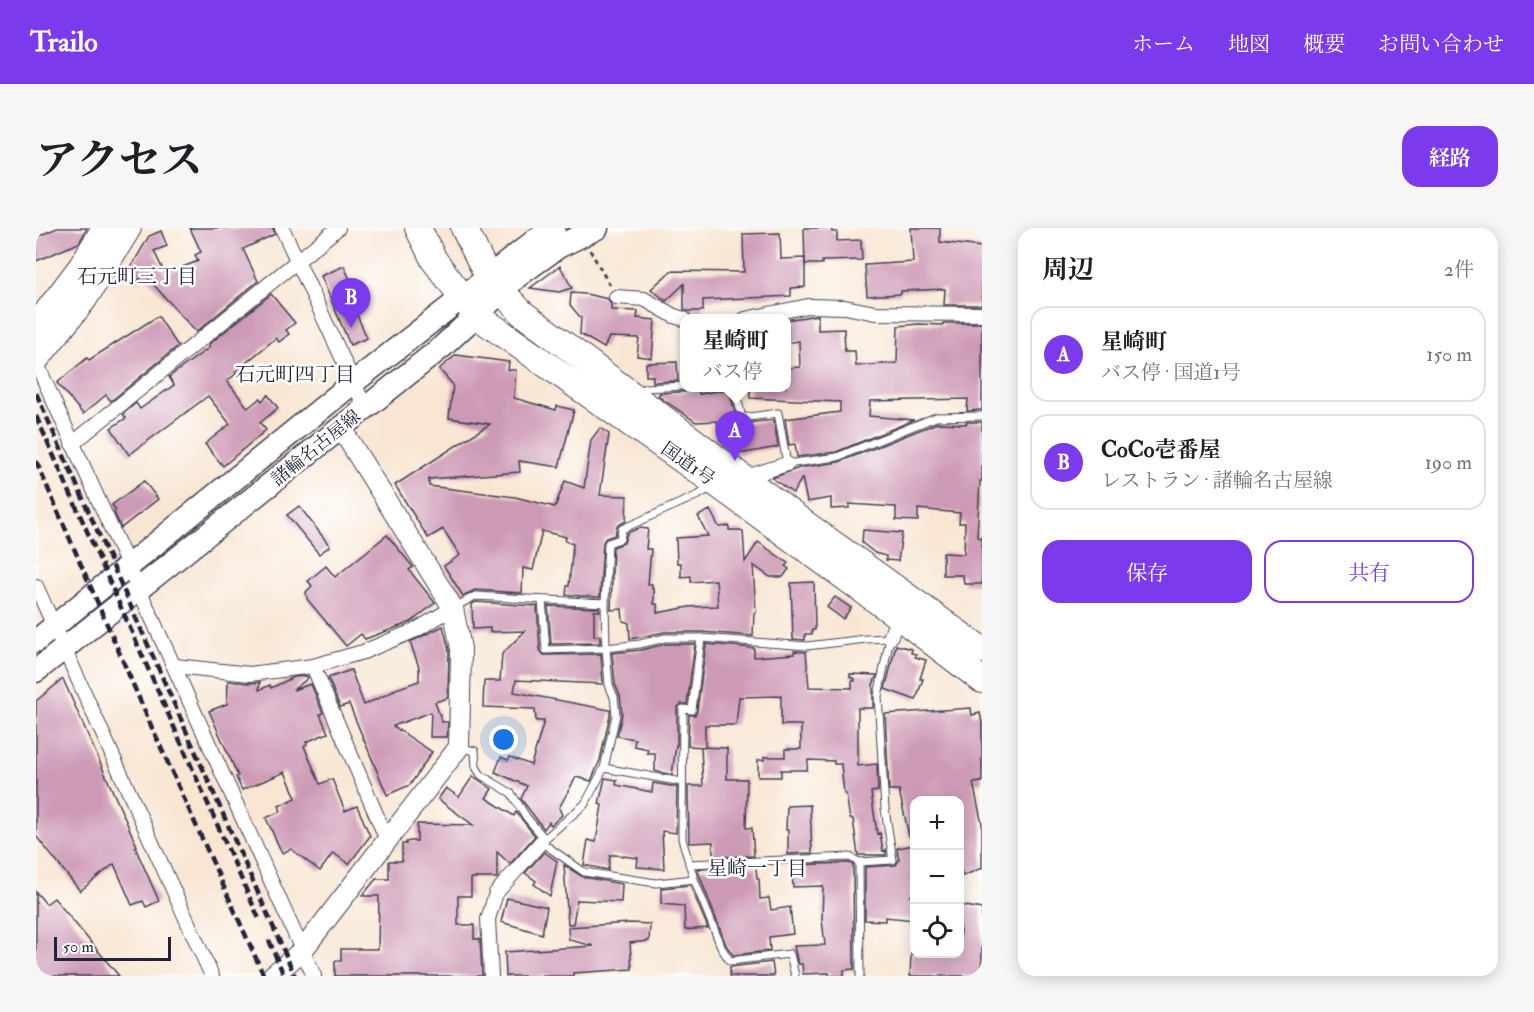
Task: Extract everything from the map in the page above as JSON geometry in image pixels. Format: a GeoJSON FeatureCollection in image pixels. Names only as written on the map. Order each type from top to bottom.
{"type":"FeatureCollection","features":[{"type":"Feature","properties":{"kind":"highway"},"geometry":{"type":"LineString","coordinates":[[36,327],[82,266],[105,228]]}},
{"type":"Feature","properties":{"kind":"highway"},"geometry":{"type":"LineString","coordinates":[[36,360],[84,299],[128,228]]}},
{"type":"Feature","properties":{"kind":"highway","name":"国道1号"},"geometry":{"type":"LineString","coordinates":[[418,228],[435,260],[469,306],[717,484],[894,627],[982,680]]}},
{"type":"Feature","properties":{"kind":"highway","name":"国道1号"},"geometry":{"type":"LineString","coordinates":[[464,228],[495,284],[522,314],[743,478],[982,650]]}},
{"type":"Feature","properties":{"kind":"main road","name":"諸輪名古屋線"},"geometry":{"type":"LineString","coordinates":[[36,641],[354,382],[469,306],[554,228]]}},
{"type":"Feature","properties":{"kind":"main road","name":"諸輪名古屋線"},"geometry":{"type":"LineString","coordinates":[[495,284],[558,247],[590,232]]}},
{"type":"Feature","properties":{"kind":"main road","name":"諸輪名古屋線"},"geometry":{"type":"LineString","coordinates":[[36,671],[442,347],[469,306]]}},
{"type":"Feature","properties":{"kind":"street"},"geometry":{"type":"LineString","coordinates":[[282,228],[366,407]]}},
{"type":"Feature","properties":{"kind":"street"},"geometry":{"type":"LineString","coordinates":[[72,444],[338,228]]}},
{"type":"Feature","properties":{"kind":"street"},"geometry":{"type":"LineString","coordinates":[[616,297],[644,299],[680,318]]}},
{"type":"Feature","properties":{"kind":"street"},"geometry":{"type":"LineString","coordinates":[[766,314],[808,306],[845,307],[875,313],[982,314]]}},
{"type":"Feature","properties":{"kind":"street"},"geometry":{"type":"LineString","coordinates":[[36,360],[314,976]]}},
{"type":"Feature","properties":{"kind":"street"},"geometry":{"type":"LineString","coordinates":[[272,976],[302,951],[459,747],[461,649],[453,608],[342,428]]}},
{"type":"Feature","properties":{"kind":"street"},"geometry":{"type":"LineString","coordinates":[[743,478],[787,464]]}},
{"type":"Feature","properties":{"kind":"street"},"geometry":{"type":"LineString","coordinates":[[36,586],[212,976]]}},
{"type":"Feature","properties":{"kind":"street"},"geometry":{"type":"LineString","coordinates":[[175,666],[250,674],[313,666],[363,652],[417,630],[453,608]]}},
{"type":"Feature","properties":{"kind":"street"},"geometry":{"type":"LineString","coordinates":[[313,666],[387,840]]}},
{"type":"Feature","properties":{"kind":"street"},"geometry":{"type":"LineString","coordinates":[[490,976],[488,918],[496,893],[543,840]]}},
{"type":"Feature","properties":{"kind":"lane"},"geometry":{"type":"LineString","coordinates":[[637,399],[645,388],[680,386]]}},
{"type":"Feature","properties":{"kind":"lane"},"geometry":{"type":"LineString","coordinates":[[736,392],[742,418],[778,413],[787,464],[837,457],[936,417],[982,416]]}},
{"type":"Feature","properties":{"kind":"lane"},"geometry":{"type":"LineString","coordinates":[[543,840],[585,804],[604,768],[616,716],[614,697],[609,685],[606,648],[605,603],[608,543],[620,539],[622,529],[698,495],[717,484]]}},
{"type":"Feature","properties":{"kind":"lane"},"geometry":{"type":"LineString","coordinates":[[453,608],[475,596],[605,603]]}},
{"type":"Feature","properties":{"kind":"lane"},"geometry":{"type":"LineString","coordinates":[[542,600],[546,650],[606,648],[665,638],[701,638],[807,646],[866,639],[894,627]]}},
{"type":"Feature","properties":{"kind":"lane"},"geometry":{"type":"LineString","coordinates":[[689,864],[850,857],[859,862],[893,860],[885,809],[878,696],[894,627]]}},
{"type":"Feature","properties":{"kind":"lane"},"geometry":{"type":"LineString","coordinates":[[701,638],[692,711],[683,710],[682,839],[694,879],[722,949],[730,961],[790,954],[795,976]]}},
{"type":"Feature","properties":{"kind":"lane"},"geometry":{"type":"LineString","coordinates":[[459,747],[475,751],[476,766],[481,775],[511,793],[543,840],[584,872],[656,883],[694,879]]}},
{"type":"Feature","properties":{"kind":"lane"},"geometry":{"type":"LineString","coordinates":[[604,768],[682,782]]}},
{"type":"Feature","properties":{"kind":"lane"},"geometry":{"type":"LineString","coordinates":[[859,862],[860,976]]}},
{"type":"Feature","properties":{"kind":"path"},"geometry":{"type":"LineString","coordinates":[[590,232],[616,297]]}},
{"type":"Feature","properties":{"kind":"building"},"geometry":{"type":"Polygon","coordinates":[[[57,228],[87,228],[79,243],[36,261],[36,237],[57,228]]]}},
{"type":"Feature","properties":{"kind":"building"},"geometry":{"type":"Polygon","coordinates":[[[190,228],[273,228],[275,234],[243,249],[258,281],[196,332],[145,275],[136,282],[130,269],[149,236],[161,231],[167,246],[154,251],[165,274],[198,261],[195,255],[201,252],[190,228]]]}},
{"type":"Feature","properties":{"kind":"building"},"geometry":{"type":"Polygon","coordinates":[[[804,228],[831,228],[832,232],[837,232],[837,241],[861,240],[862,260],[822,261],[822,264],[805,264],[804,228]]]}},
{"type":"Feature","properties":{"kind":"building"},"geometry":{"type":"Polygon","coordinates":[[[911,228],[940,228],[940,242],[982,247],[982,305],[944,305],[945,289],[901,291],[901,294],[867,296],[865,265],[913,262],[911,228]]]}},
{"type":"Feature","properties":{"kind":"building"},"geometry":{"type":"Polygon","coordinates":[[[780,233],[781,259],[805,258],[805,287],[791,288],[791,296],[703,300],[703,311],[687,311],[684,310],[684,284],[666,301],[651,289],[671,271],[744,272],[743,234],[780,233]]]}},
{"type":"Feature","properties":{"kind":"building"},"geometry":{"type":"Polygon","coordinates":[[[344,266],[360,303],[353,306],[367,338],[350,345],[321,276],[344,266]]]}},
{"type":"Feature","properties":{"kind":"building"},"geometry":{"type":"Polygon","coordinates":[[[560,266],[572,288],[559,292],[530,288],[560,266]]]}},
{"type":"Feature","properties":{"kind":"building"},"geometry":{"type":"Polygon","coordinates":[[[571,293],[608,299],[611,310],[638,311],[637,318],[655,320],[652,358],[637,356],[639,338],[609,337],[604,348],[580,334],[581,318],[570,305],[571,293]]]}},
{"type":"Feature","properties":{"kind":"building"},"geometry":{"type":"Polygon","coordinates":[[[271,294],[295,323],[286,330],[289,334],[279,342],[276,338],[227,381],[248,408],[260,398],[262,401],[268,395],[278,408],[260,423],[266,430],[223,466],[205,444],[230,424],[208,396],[129,455],[111,428],[126,418],[123,414],[136,403],[140,409],[174,385],[169,377],[210,347],[208,345],[271,294]]]}},
{"type":"Feature","properties":{"kind":"building"},"geometry":{"type":"Polygon","coordinates":[[[818,315],[818,330],[844,329],[845,351],[855,351],[856,366],[897,363],[898,326],[982,323],[982,410],[967,411],[968,399],[870,401],[869,416],[914,420],[836,452],[797,457],[795,444],[789,445],[785,419],[840,412],[840,402],[750,398],[750,392],[791,392],[791,368],[800,367],[799,341],[791,342],[791,319],[818,315]]]}},
{"type":"Feature","properties":{"kind":"building"},"geometry":{"type":"Polygon","coordinates":[[[158,316],[178,346],[111,401],[106,395],[83,414],[57,383],[87,358],[89,360],[158,316]]]}},
{"type":"Feature","properties":{"kind":"building"},"geometry":{"type":"Polygon","coordinates":[[[456,355],[509,362],[508,370],[516,370],[514,398],[556,410],[557,406],[574,410],[559,467],[519,461],[520,472],[429,479],[429,486],[515,497],[555,507],[565,481],[584,488],[591,440],[600,428],[609,434],[600,495],[627,496],[626,521],[617,526],[615,535],[606,538],[603,542],[600,597],[566,595],[573,544],[565,541],[566,537],[542,531],[533,570],[523,568],[522,593],[475,590],[463,596],[444,566],[460,555],[443,529],[428,538],[395,485],[490,424],[449,418],[453,385],[439,369],[456,355]]]}},
{"type":"Feature","properties":{"kind":"building"},"geometry":{"type":"Polygon","coordinates":[[[677,362],[678,381],[653,382],[653,376],[646,376],[646,363],[677,362]]]}},
{"type":"Feature","properties":{"kind":"building"},"geometry":{"type":"Polygon","coordinates":[[[680,392],[699,392],[699,394],[730,392],[738,424],[774,420],[778,447],[739,454],[736,438],[720,440],[717,421],[696,422],[658,396],[660,393],[680,392]]]}},
{"type":"Feature","properties":{"kind":"building"},"geometry":{"type":"Polygon","coordinates":[[[966,422],[982,422],[982,481],[980,481],[977,537],[982,538],[982,584],[964,584],[963,575],[943,575],[943,553],[964,554],[965,523],[959,523],[960,513],[918,509],[918,521],[896,520],[896,507],[849,504],[849,508],[831,509],[831,498],[807,502],[802,478],[793,493],[772,478],[799,468],[839,462],[937,423],[966,424],[966,422]]]}},
{"type":"Feature","properties":{"kind":"building"},"geometry":{"type":"Polygon","coordinates":[[[144,481],[158,499],[121,528],[114,512],[116,510],[112,505],[144,481]]]}},
{"type":"Feature","properties":{"kind":"building"},"geometry":{"type":"Polygon","coordinates":[[[299,506],[330,546],[319,554],[287,515],[299,506]]]}},
{"type":"Feature","properties":{"kind":"building"},"geometry":{"type":"Polygon","coordinates":[[[710,510],[719,527],[729,526],[729,530],[743,531],[745,562],[758,542],[788,563],[785,566],[789,569],[783,577],[770,577],[753,565],[756,613],[754,613],[753,636],[665,632],[630,639],[629,623],[623,621],[622,609],[611,610],[613,547],[624,543],[627,533],[639,528],[648,529],[646,549],[651,549],[648,584],[652,584],[652,589],[654,589],[654,604],[657,604],[657,613],[689,607],[718,606],[716,580],[691,582],[691,576],[681,577],[681,563],[677,563],[676,538],[708,536],[698,516],[710,510]]]}},
{"type":"Feature","properties":{"kind":"building"},"geometry":{"type":"Polygon","coordinates":[[[863,530],[902,533],[898,561],[886,560],[886,556],[875,553],[862,543],[863,530]]]}},
{"type":"Feature","properties":{"kind":"building"},"geometry":{"type":"Polygon","coordinates":[[[387,535],[413,567],[409,570],[435,603],[411,622],[365,639],[361,634],[346,646],[307,599],[306,592],[312,586],[308,581],[326,566],[335,577],[387,535]]]}},
{"type":"Feature","properties":{"kind":"building"},"geometry":{"type":"Polygon","coordinates":[[[814,582],[815,630],[812,630],[812,634],[805,634],[805,640],[793,639],[791,583],[814,582]]]}},
{"type":"Feature","properties":{"kind":"building"},"geometry":{"type":"Polygon","coordinates":[[[835,597],[851,608],[843,619],[827,607],[835,597]]]}},
{"type":"Feature","properties":{"kind":"building"},"geometry":{"type":"Polygon","coordinates":[[[476,602],[537,606],[540,650],[544,655],[601,654],[603,684],[516,680],[514,692],[610,710],[600,760],[591,781],[576,777],[559,808],[562,815],[551,825],[549,822],[544,829],[521,799],[527,786],[495,772],[501,757],[508,760],[510,757],[531,765],[544,721],[536,721],[535,709],[483,707],[484,681],[500,681],[502,654],[525,631],[490,632],[490,628],[473,629],[472,604],[476,602]]]}},
{"type":"Feature","properties":{"kind":"building"},"geometry":{"type":"Polygon","coordinates":[[[548,606],[599,608],[600,611],[594,611],[594,636],[600,636],[600,643],[551,644],[548,606]]]}},
{"type":"Feature","properties":{"kind":"building"},"geometry":{"type":"Polygon","coordinates":[[[443,626],[449,650],[448,698],[435,702],[442,722],[448,722],[447,737],[430,737],[431,712],[393,726],[432,752],[410,785],[387,795],[349,704],[340,707],[328,678],[351,670],[364,705],[393,690],[419,681],[419,667],[410,642],[443,626]]]}},
{"type":"Feature","properties":{"kind":"building"},"geometry":{"type":"Polygon","coordinates":[[[666,644],[695,644],[687,704],[681,704],[677,708],[677,745],[672,775],[655,771],[655,753],[647,753],[648,749],[634,746],[635,739],[617,736],[622,714],[620,696],[615,684],[612,653],[641,650],[666,644]]]}},
{"type":"Feature","properties":{"kind":"building"},"geometry":{"type":"Polygon","coordinates":[[[706,644],[754,648],[754,657],[794,654],[794,651],[806,652],[809,687],[852,688],[852,681],[855,679],[850,677],[850,674],[877,675],[873,685],[873,708],[858,708],[858,766],[877,764],[878,791],[871,792],[877,834],[880,833],[883,851],[886,850],[886,855],[858,855],[853,819],[850,819],[846,794],[844,794],[841,764],[834,764],[834,761],[808,760],[807,770],[781,770],[781,777],[758,777],[758,760],[764,760],[764,757],[785,757],[785,749],[801,749],[801,725],[781,725],[781,696],[739,697],[736,725],[705,725],[705,747],[688,746],[689,715],[695,715],[697,711],[706,644]]]}},
{"type":"Feature","properties":{"kind":"building"},"geometry":{"type":"Polygon","coordinates":[[[896,645],[912,649],[911,653],[916,654],[915,657],[926,660],[916,700],[885,689],[896,645]]]}},
{"type":"Feature","properties":{"kind":"building"},"geometry":{"type":"Polygon","coordinates":[[[307,676],[308,678],[293,690],[311,684],[323,713],[320,714],[328,733],[306,742],[304,746],[320,784],[332,779],[345,811],[357,806],[370,836],[349,864],[333,853],[320,871],[291,849],[282,853],[266,818],[281,811],[279,806],[296,798],[285,772],[242,790],[209,711],[227,704],[228,681],[260,682],[259,690],[270,685],[271,688],[294,677],[307,676]]]}},
{"type":"Feature","properties":{"kind":"building"},"geometry":{"type":"Polygon","coordinates":[[[63,679],[159,901],[146,907],[143,901],[132,905],[114,864],[80,891],[36,836],[36,701],[63,679]]]}},
{"type":"Feature","properties":{"kind":"building"},"geometry":{"type":"Polygon","coordinates":[[[971,708],[972,715],[980,713],[982,782],[973,783],[982,824],[982,868],[964,876],[964,796],[910,796],[909,836],[899,790],[889,790],[885,714],[971,708]]]}},
{"type":"Feature","properties":{"kind":"building"},"geometry":{"type":"Polygon","coordinates":[[[701,747],[727,748],[727,779],[747,779],[746,828],[752,828],[754,856],[713,857],[713,842],[689,843],[688,786],[703,786],[701,747]]]}},
{"type":"Feature","properties":{"kind":"building"},"geometry":{"type":"Polygon","coordinates":[[[473,776],[492,789],[486,798],[514,816],[516,812],[535,836],[510,864],[497,852],[497,878],[471,878],[471,896],[458,896],[458,925],[474,925],[474,939],[480,939],[482,976],[335,976],[335,961],[341,961],[341,949],[378,949],[379,896],[362,896],[376,879],[389,879],[389,861],[402,861],[402,844],[417,841],[417,824],[473,825],[438,799],[446,788],[459,797],[473,776]]]}},
{"type":"Feature","properties":{"kind":"building"},"geometry":{"type":"Polygon","coordinates":[[[605,778],[617,780],[616,785],[652,792],[653,783],[677,787],[676,833],[662,831],[664,869],[637,867],[638,858],[615,855],[610,855],[608,870],[584,865],[588,840],[596,842],[602,805],[599,804],[605,778]]]}},
{"type":"Feature","properties":{"kind":"building"},"geometry":{"type":"Polygon","coordinates":[[[810,805],[812,853],[788,854],[787,806],[810,805]]]}},
{"type":"Feature","properties":{"kind":"building"},"geometry":{"type":"Polygon","coordinates":[[[910,846],[910,920],[885,917],[885,921],[865,920],[865,867],[896,865],[899,860],[897,848],[910,846]]]}},
{"type":"Feature","properties":{"kind":"building"},"geometry":{"type":"Polygon","coordinates":[[[544,852],[557,861],[550,896],[534,884],[536,881],[525,873],[544,852]]]}},
{"type":"Feature","properties":{"kind":"building"},"geometry":{"type":"Polygon","coordinates":[[[849,863],[853,865],[854,969],[844,970],[844,976],[829,976],[829,973],[803,974],[802,964],[798,964],[794,946],[825,945],[822,920],[823,886],[793,887],[792,865],[849,863]]]}},
{"type":"Feature","properties":{"kind":"building"},"geometry":{"type":"Polygon","coordinates":[[[564,865],[583,877],[622,884],[621,902],[577,900],[573,924],[568,924],[564,865]]]}},
{"type":"Feature","properties":{"kind":"building"},"geometry":{"type":"Polygon","coordinates":[[[756,867],[760,899],[769,898],[771,910],[790,907],[793,934],[769,937],[770,951],[733,955],[726,945],[697,869],[756,867]]]}},
{"type":"Feature","properties":{"kind":"building"},"geometry":{"type":"Polygon","coordinates":[[[690,885],[708,928],[685,930],[684,906],[661,904],[661,888],[690,885]]]}},
{"type":"Feature","properties":{"kind":"building"},"geometry":{"type":"Polygon","coordinates":[[[36,892],[46,904],[54,898],[119,976],[36,976],[36,892]]]}},
{"type":"Feature","properties":{"kind":"building"},"geometry":{"type":"Polygon","coordinates":[[[507,898],[547,907],[542,934],[501,922],[507,898]]]}},
{"type":"Feature","properties":{"kind":"building"},"geometry":{"type":"Polygon","coordinates":[[[964,906],[982,909],[982,976],[910,976],[911,958],[964,958],[964,906]]]}},
{"type":"Feature","properties":{"kind":"building"},"geometry":{"type":"Polygon","coordinates":[[[650,924],[649,941],[630,943],[632,969],[573,973],[573,976],[506,976],[505,952],[594,946],[569,940],[568,927],[650,924]]]}},
{"type":"Feature","properties":{"kind":"building"},"geometry":{"type":"Polygon","coordinates":[[[772,962],[774,976],[730,976],[730,967],[772,962]]]}},
{"type":"Feature","properties":{"kind":"railway"},"geometry":{"type":"LineString","coordinates":[[36,393],[295,976]]}},
{"type":"Feature","properties":{"kind":"railway"},"geometry":{"type":"LineString","coordinates":[[36,416],[260,921]]}},
{"type":"Feature","properties":{"kind":"railway"},"geometry":{"type":"LineString","coordinates":[[36,461],[149,721],[264,976]]}},
{"type":"Feature","properties":{"kind":"railway"},"geometry":{"type":"LineString","coordinates":[[269,940],[284,976]]}},
{"type":"Feature","properties":{"kind":"place","name":"CoCo壱番屋"},"geometry":{"type":"Point","coordinates":[351,328]}},
{"type":"Feature","properties":{"kind":"place","name":"星崎町"},"geometry":{"type":"Point","coordinates":[735,461]}},
{"type":"Feature","properties":{"kind":"district","name":"石元町三丁目"},"geometry":{"type":"Point","coordinates":[137,276]}},
{"type":"Feature","properties":{"kind":"district","name":"石元町四丁目"},"geometry":{"type":"Point","coordinates":[295,374]}},
{"type":"Feature","properties":{"kind":"district","name":"星崎一丁目"},"geometry":{"type":"Point","coordinates":[757,868]}}]}
